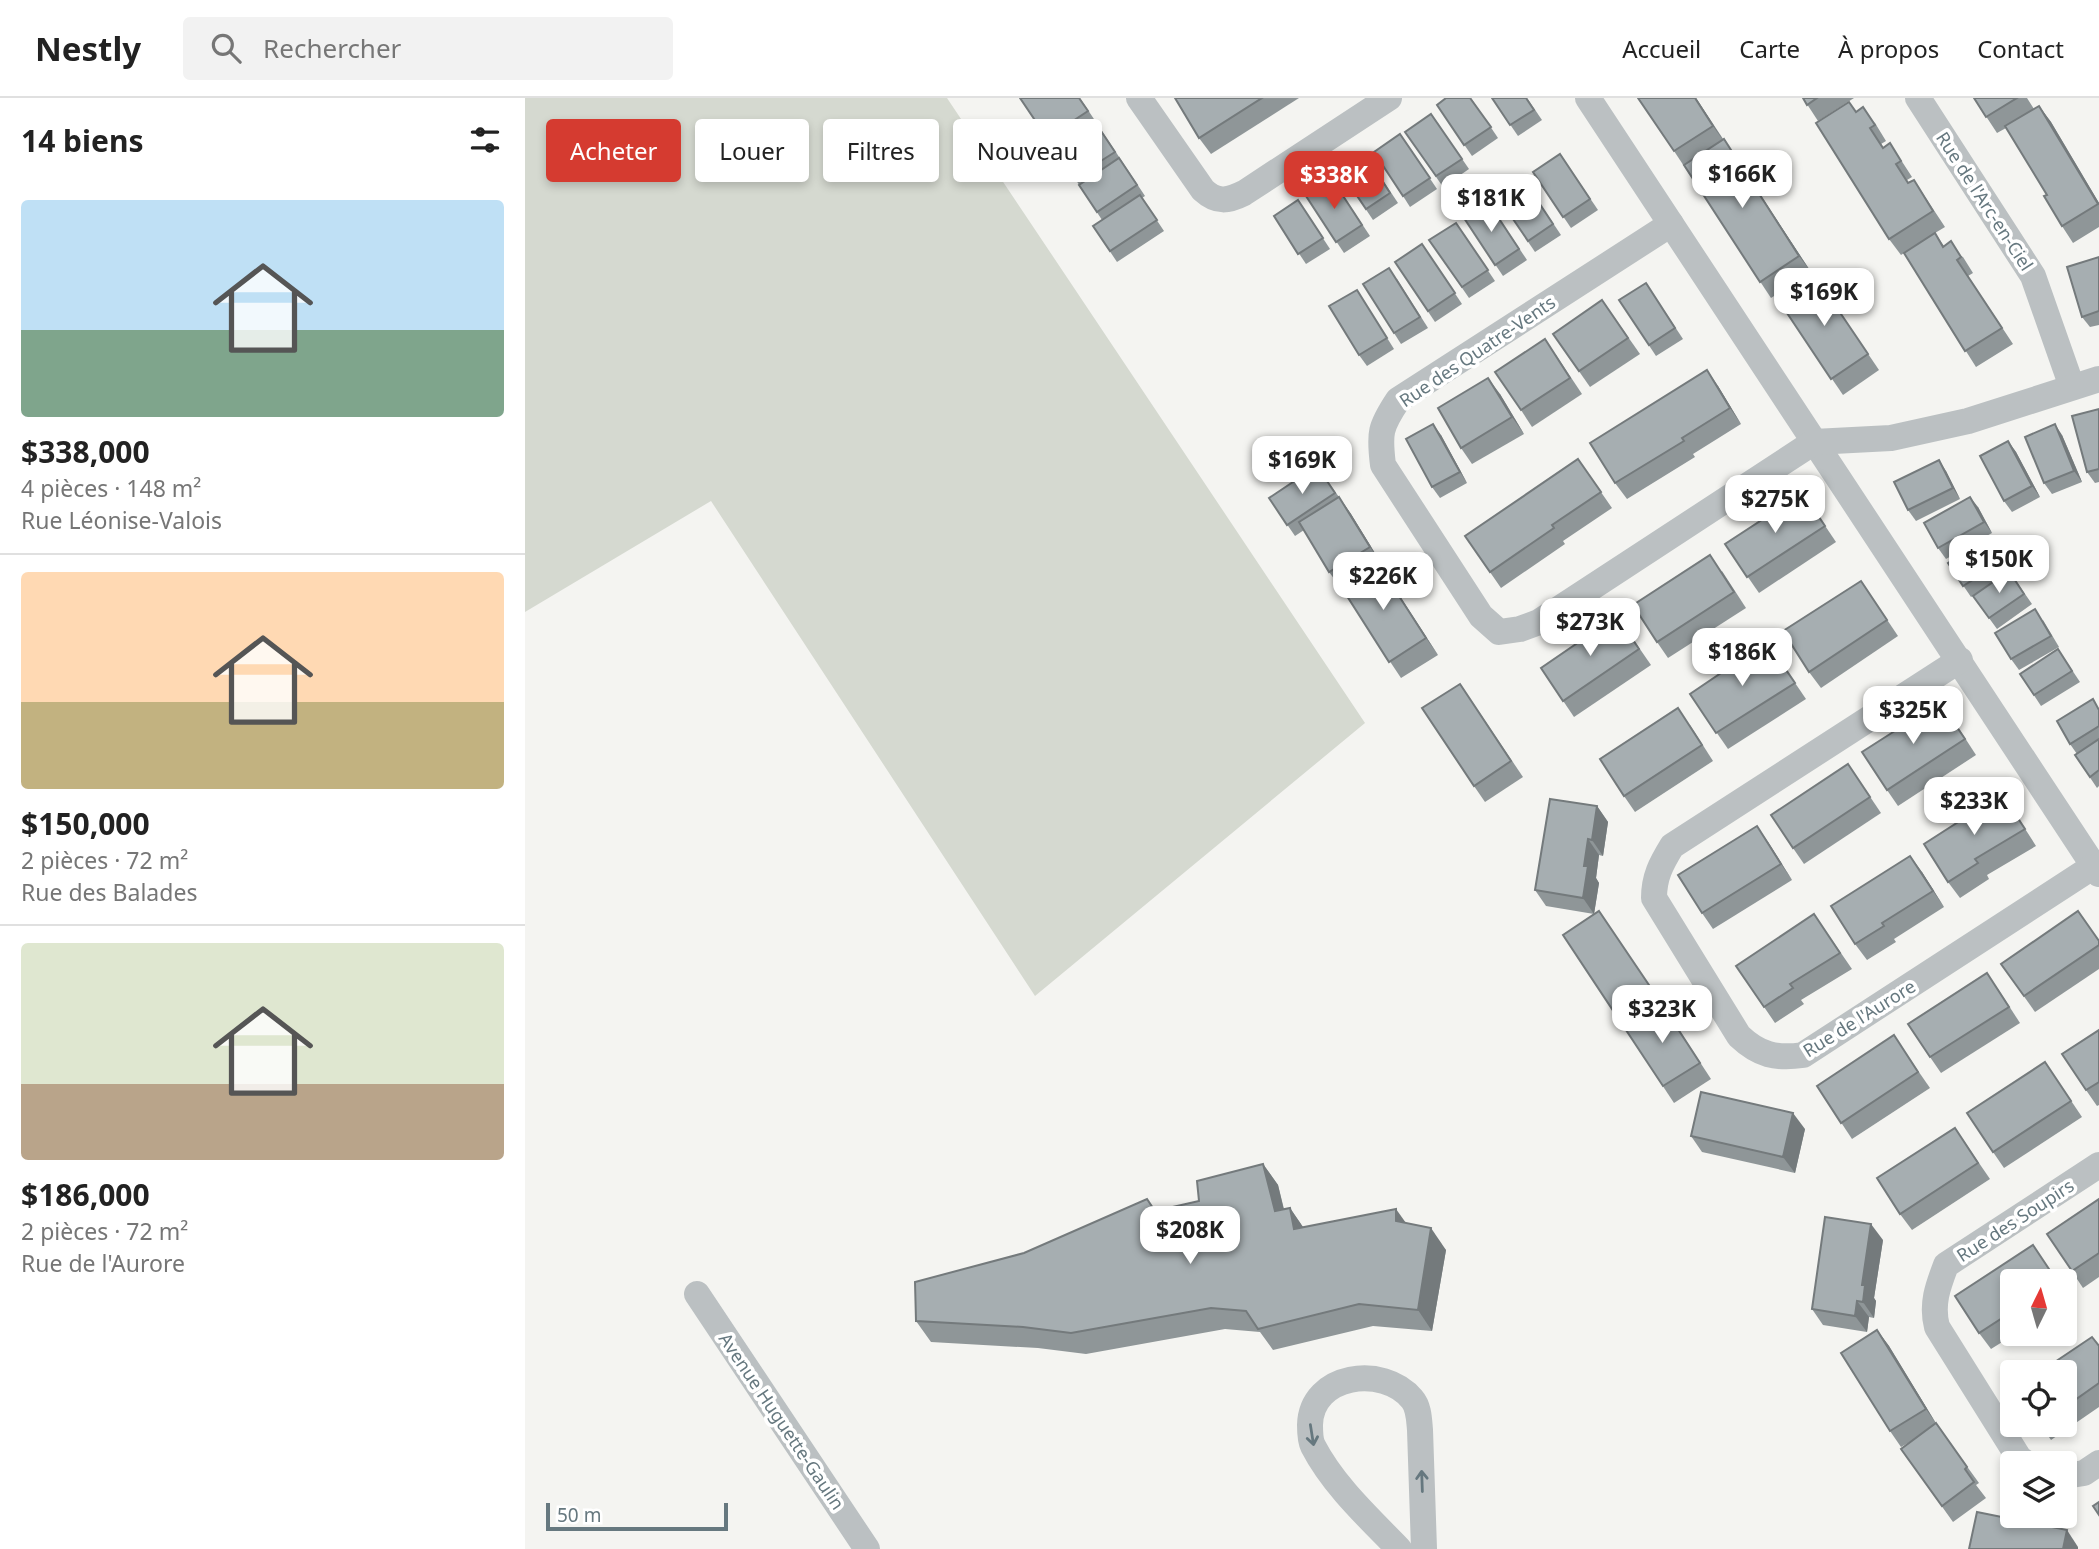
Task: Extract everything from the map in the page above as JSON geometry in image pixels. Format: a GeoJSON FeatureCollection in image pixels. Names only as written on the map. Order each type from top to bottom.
{"type":"FeatureCollection","features":[{"type":"Feature","properties":{"kind":"street"},"geometry":{"type":"LineString","coordinates":[[1139,98],[1203,190],[1210,197],[1226,201],[1244,193],[1389,98]]}},
{"type":"Feature","properties":{"kind":"street"},"geometry":{"type":"LineString","coordinates":[[1588,98],[2097,870]]}},
{"type":"Feature","properties":{"kind":"street","name":"Rue de l'Arc-en-Ciel"},"geometry":{"type":"LineString","coordinates":[[1918,98],[2033,276],[2072,387]]}},
{"type":"Feature","properties":{"kind":"street","name":"Rue des Quatre-Vents"},"geometry":{"type":"LineString","coordinates":[[1671,224],[1398,400],[1383,423],[1380,442],[1383,465],[1481,617],[1499,632],[1520,629],[1539,622],[1814,442]]}},
{"type":"Feature","properties":{"kind":"street"},"geometry":{"type":"LineString","coordinates":[[1814,442],[1891,438],[1968,421],[2099,379]]}},
{"type":"Feature","properties":{"kind":"street","name":"Rue de l'Aurore"},"geometry":{"type":"LineString","coordinates":[[1960,660],[1672,846],[1658,869],[1654,882],[1654,898],[1739,1036],[1751,1048],[1781,1058],[1803,1055],[2097,870]]}},
{"type":"Feature","properties":{"kind":"street","name":"Rue des Soupirs"},"geometry":{"type":"LineString","coordinates":[[2015,1451],[1937,1327],[1936,1290],[1946,1265],[2099,1165]]}},
{"type":"Feature","properties":{"kind":"street","name":"Avenue Huguette-Gaulin"},"geometry":{"type":"LineString","coordinates":[[697,1294],[867,1549]]}},
{"type":"Feature","properties":{"kind":"street"},"geometry":{"type":"LineString","coordinates":[[1399,1549],[1335,1478],[1313,1445],[1310,1433],[1313,1408],[1325,1389],[1340,1382],[1364,1380],[1389,1383],[1413,1400],[1420,1430],[1424,1549]]}},
{"type":"Feature","properties":{"kind":"street"},"geometry":{"type":"LineString","coordinates":[[2077,1474],[2084,1473],[2099,1463]]}},
{"type":"Feature","properties":{"kind":"shaded area"},"geometry":{"type":"Polygon","coordinates":[[[525,98],[947,98],[961,119],[953,119],[953,182],[1003,182],[1365,723],[1035,996],[711,501],[525,612],[525,98]]]}},
{"type":"Feature","properties":{"kind":"building"},"geometry":{"type":"Polygon","coordinates":[[[1020,98],[1079,98],[1088,111],[1076,119],[1034,119],[1020,98]]]}},
{"type":"Feature","properties":{"kind":"building"},"geometry":{"type":"Polygon","coordinates":[[[1175,98],[1262,98],[1199,138],[1175,98]]]}},
{"type":"Feature","properties":{"kind":"building"},"geometry":{"type":"Polygon","coordinates":[[[1446,98],[1470,98],[1491,127],[1464,145],[1437,105],[1446,98]]]}},
{"type":"Feature","properties":{"kind":"building"},"geometry":{"type":"Polygon","coordinates":[[[1492,98],[1526,98],[1534,110],[1510,125],[1492,98]]]}},
{"type":"Feature","properties":{"kind":"building"},"geometry":{"type":"Polygon","coordinates":[[[1638,98],[1695,98],[1713,126],[1674,151],[1638,98]]]}},
{"type":"Feature","properties":{"kind":"building"},"geometry":{"type":"Polygon","coordinates":[[[1803,98],[1817,98],[1807,105],[1803,98]]]}},
{"type":"Feature","properties":{"kind":"building"},"geometry":{"type":"Polygon","coordinates":[[[1974,98],[2017,98],[1986,117],[1974,98]]]}},
{"type":"Feature","properties":{"kind":"building"},"geometry":{"type":"Polygon","coordinates":[[[1849,102],[1856,112],[1863,107],[1875,125],[1870,128],[1883,148],[1890,143],[1901,161],[1896,164],[1908,183],[1914,180],[1933,211],[1889,239],[1816,123],[1849,102]]]}},
{"type":"Feature","properties":{"kind":"building"},"geometry":{"type":"Polygon","coordinates":[[[2039,106],[2098,204],[2062,226],[2044,196],[2047,195],[2005,126],[2039,106]]]}},
{"type":"Feature","properties":{"kind":"building"},"geometry":{"type":"Polygon","coordinates":[[[1431,114],[1462,159],[1436,176],[1405,132],[1431,114]]]}},
{"type":"Feature","properties":{"kind":"building"},"geometry":{"type":"Polygon","coordinates":[[[1102,132],[1115,152],[1102,160],[1102,132]]]}},
{"type":"Feature","properties":{"kind":"building"},"geometry":{"type":"Polygon","coordinates":[[[1400,134],[1430,178],[1403,196],[1374,152],[1400,134]]]}},
{"type":"Feature","properties":{"kind":"building"},"geometry":{"type":"Polygon","coordinates":[[[1724,139],[1799,256],[1760,282],[1684,165],[1724,139]]]}},
{"type":"Feature","properties":{"kind":"building"},"geometry":{"type":"Polygon","coordinates":[[[1560,154],[1590,199],[1563,217],[1533,172],[1560,154]]]}},
{"type":"Feature","properties":{"kind":"building"},"geometry":{"type":"Polygon","coordinates":[[[1366,155],[1390,193],[1366,209],[1341,172],[1366,155]]]}},
{"type":"Feature","properties":{"kind":"building"},"geometry":{"type":"Polygon","coordinates":[[[1119,158],[1137,185],[1097,212],[1079,185],[1083,182],[1102,182],[1102,169],[1119,158]]]}},
{"type":"Feature","properties":{"kind":"building"},"geometry":{"type":"Polygon","coordinates":[[[1522,177],[1553,224],[1528,241],[1496,194],[1522,177]]]}},
{"type":"Feature","properties":{"kind":"building"},"geometry":{"type":"Polygon","coordinates":[[[1332,179],[1362,225],[1336,242],[1306,196],[1332,179]]]}},
{"type":"Feature","properties":{"kind":"building"},"geometry":{"type":"Polygon","coordinates":[[[1140,195],[1157,220],[1110,251],[1093,226],[1140,195]]]}},
{"type":"Feature","properties":{"kind":"building"},"geometry":{"type":"Polygon","coordinates":[[[1298,200],[1323,238],[1298,254],[1274,216],[1298,200]]]}},
{"type":"Feature","properties":{"kind":"building"},"geometry":{"type":"Polygon","coordinates":[[[1488,202],[1519,249],[1495,265],[1464,218],[1488,202]]]}},
{"type":"Feature","properties":{"kind":"building"},"geometry":{"type":"Polygon","coordinates":[[[1456,223],[1488,270],[1462,287],[1429,240],[1456,223]]]}},
{"type":"Feature","properties":{"kind":"building"},"geometry":{"type":"Polygon","coordinates":[[[1935,233],[1943,247],[1951,241],[1961,257],[1957,260],[2002,328],[1965,351],[1904,253],[1935,233]]]}},
{"type":"Feature","properties":{"kind":"building"},"geometry":{"type":"Polygon","coordinates":[[[1422,244],[1455,293],[1428,311],[1395,262],[1422,244]]]}},
{"type":"Feature","properties":{"kind":"building"},"geometry":{"type":"Polygon","coordinates":[[[2099,257],[2099,311],[2082,317],[2067,267],[2099,257]]]}},
{"type":"Feature","properties":{"kind":"building"},"geometry":{"type":"Polygon","coordinates":[[[1389,268],[1420,317],[1394,333],[1363,284],[1389,268]]]}},
{"type":"Feature","properties":{"kind":"building"},"geometry":{"type":"Polygon","coordinates":[[[1816,277],[1868,354],[1831,379],[1779,301],[1816,277]]]}},
{"type":"Feature","properties":{"kind":"building"},"geometry":{"type":"Polygon","coordinates":[[[1646,283],[1675,328],[1649,345],[1619,300],[1646,283]]]}},
{"type":"Feature","properties":{"kind":"building"},"geometry":{"type":"Polygon","coordinates":[[[1357,290],[1387,338],[1359,355],[1329,306],[1357,290]]]}},
{"type":"Feature","properties":{"kind":"building"},"geometry":{"type":"Polygon","coordinates":[[[1602,300],[1628,338],[1579,371],[1553,334],[1602,300]]]}},
{"type":"Feature","properties":{"kind":"building"},"geometry":{"type":"Polygon","coordinates":[[[1545,339],[1570,378],[1521,410],[1495,372],[1545,339]]]}},
{"type":"Feature","properties":{"kind":"building"},"geometry":{"type":"Polygon","coordinates":[[[1707,370],[1730,408],[1682,438],[1684,441],[1615,483],[1590,443],[1707,370]]]}},
{"type":"Feature","properties":{"kind":"building"},"geometry":{"type":"Polygon","coordinates":[[[1488,378],[1512,417],[1461,448],[1438,408],[1488,378]]]}},
{"type":"Feature","properties":{"kind":"building"},"geometry":{"type":"Polygon","coordinates":[[[2099,409],[2099,469],[2087,472],[2072,416],[2099,409]]]}},
{"type":"Feature","properties":{"kind":"building"},"geometry":{"type":"Polygon","coordinates":[[[1433,424],[1460,472],[1432,487],[1406,439],[1433,424]]]}},
{"type":"Feature","properties":{"kind":"building"},"geometry":{"type":"Polygon","coordinates":[[[2055,424],[2074,471],[2044,483],[2025,437],[2055,424]]]}},
{"type":"Feature","properties":{"kind":"building"},"geometry":{"type":"Polygon","coordinates":[[[2008,441],[2032,486],[2004,501],[1980,456],[2008,441]]]}},
{"type":"Feature","properties":{"kind":"building"},"geometry":{"type":"Polygon","coordinates":[[[1578,459],[1601,492],[1490,572],[1465,536],[1578,459]]]}},
{"type":"Feature","properties":{"kind":"building"},"geometry":{"type":"Polygon","coordinates":[[[1939,460],[1953,488],[1908,510],[1894,482],[1939,460]]]}},
{"type":"Feature","properties":{"kind":"building"},"geometry":{"type":"Polygon","coordinates":[[[1317,466],[1335,493],[1287,525],[1269,498],[1317,466]]]}},
{"type":"Feature","properties":{"kind":"building"},"geometry":{"type":"Polygon","coordinates":[[[1803,493],[1825,526],[1747,577],[1725,544],[1803,493]]]}},
{"type":"Feature","properties":{"kind":"building"},"geometry":{"type":"Polygon","coordinates":[[[1339,497],[1370,547],[1329,572],[1299,522],[1339,497]]]}},
{"type":"Feature","properties":{"kind":"building"},"geometry":{"type":"Polygon","coordinates":[[[1970,497],[1984,522],[1938,548],[1924,523],[1970,497]]]}},
{"type":"Feature","properties":{"kind":"building"},"geometry":{"type":"Polygon","coordinates":[[[1984,540],[1999,563],[1963,586],[1948,563],[1984,540]]]}},
{"type":"Feature","properties":{"kind":"building"},"geometry":{"type":"Polygon","coordinates":[[[1710,555],[1734,592],[1657,642],[1633,605],[1710,555]]]}},
{"type":"Feature","properties":{"kind":"building"},"geometry":{"type":"Polygon","coordinates":[[[1377,562],[1426,638],[1389,662],[1340,585],[1377,562]]]}},
{"type":"Feature","properties":{"kind":"building"},"geometry":{"type":"Polygon","coordinates":[[[2009,571],[2024,594],[1989,618],[1973,596],[2009,571]]]}},
{"type":"Feature","properties":{"kind":"building"},"geometry":{"type":"Polygon","coordinates":[[[1861,581],[1887,620],[1809,672],[1783,631],[1861,581]]]}},
{"type":"Feature","properties":{"kind":"building"},"geometry":{"type":"Polygon","coordinates":[[[2035,609],[2051,636],[2011,659],[1995,633],[2035,609]]]}},
{"type":"Feature","properties":{"kind":"building"},"geometry":{"type":"Polygon","coordinates":[[[1617,616],[1639,649],[1563,701],[1541,668],[1617,616]]]}},
{"type":"Feature","properties":{"kind":"building"},"geometry":{"type":"Polygon","coordinates":[[[1767,642],[1795,683],[1716,733],[1690,694],[1767,642]]]}},
{"type":"Feature","properties":{"kind":"building"},"geometry":{"type":"Polygon","coordinates":[[[2058,649],[2072,671],[2034,695],[2020,674],[2058,649]]]}},
{"type":"Feature","properties":{"kind":"building"},"geometry":{"type":"Polygon","coordinates":[[[1460,684],[1511,761],[1474,786],[1422,708],[1460,684]]]}},
{"type":"Feature","properties":{"kind":"building"},"geometry":{"type":"Polygon","coordinates":[[[2093,699],[2099,710],[2099,726],[2070,744],[2057,721],[2093,699]]]}},
{"type":"Feature","properties":{"kind":"building"},"geometry":{"type":"Polygon","coordinates":[[[1940,702],[1965,739],[1887,790],[1862,752],[1940,702]]]}},
{"type":"Feature","properties":{"kind":"building"},"geometry":{"type":"Polygon","coordinates":[[[1678,708],[1702,745],[1624,796],[1600,759],[1678,708]]]}},
{"type":"Feature","properties":{"kind":"building"},"geometry":{"type":"Polygon","coordinates":[[[2099,739],[2099,770],[2090,777],[2075,755],[2099,739]]]}},
{"type":"Feature","properties":{"kind":"building"},"geometry":{"type":"Polygon","coordinates":[[[1848,764],[1870,797],[1793,848],[1771,815],[1848,764]]]}},
{"type":"Feature","properties":{"kind":"building"},"geometry":{"type":"Polygon","coordinates":[[[2002,794],[2025,829],[1975,859],[1978,863],[1948,882],[1924,844],[2002,794]]]}},
{"type":"Feature","properties":{"kind":"building"},"geometry":{"type":"Polygon","coordinates":[[[1550,799],[1597,806],[1592,840],[1588,839],[1584,866],[1588,866],[1583,898],[1535,890],[1550,799]]]}},
{"type":"Feature","properties":{"kind":"building"},"geometry":{"type":"Polygon","coordinates":[[[1757,826],[1781,864],[1702,913],[1678,875],[1757,826]]]}},
{"type":"Feature","properties":{"kind":"building"},"geometry":{"type":"Polygon","coordinates":[[[1910,856],[1933,891],[1882,923],[1884,926],[1855,944],[1831,906],[1910,856]]]}},
{"type":"Feature","properties":{"kind":"building"},"geometry":{"type":"Polygon","coordinates":[[[1599,911],[1651,988],[1614,1012],[1563,935],[1599,911]]]}},
{"type":"Feature","properties":{"kind":"building"},"geometry":{"type":"Polygon","coordinates":[[[2078,911],[2099,941],[2099,945],[2024,996],[2001,964],[2078,911]]]}},
{"type":"Feature","properties":{"kind":"building"},"geometry":{"type":"Polygon","coordinates":[[[1814,914],[1840,953],[1790,984],[1793,988],[1764,1007],[1736,966],[1814,914]]]}},
{"type":"Feature","properties":{"kind":"building"},"geometry":{"type":"Polygon","coordinates":[[[1987,973],[2009,1007],[1930,1057],[1908,1024],[1987,973]]]}},
{"type":"Feature","properties":{"kind":"building"},"geometry":{"type":"Polygon","coordinates":[[[1661,1003],[1700,1063],[1663,1086],[1624,1027],[1661,1003]]]}},
{"type":"Feature","properties":{"kind":"building"},"geometry":{"type":"Polygon","coordinates":[[[2099,1030],[2099,1082],[2086,1090],[2062,1054],[2099,1030]]]}},
{"type":"Feature","properties":{"kind":"building"},"geometry":{"type":"Polygon","coordinates":[[[1894,1035],[1918,1072],[1841,1123],[1817,1086],[1894,1035]]]}},
{"type":"Feature","properties":{"kind":"building"},"geometry":{"type":"Polygon","coordinates":[[[2045,1062],[2071,1101],[1993,1152],[1967,1113],[2045,1062]]]}},
{"type":"Feature","properties":{"kind":"building"},"geometry":{"type":"Polygon","coordinates":[[[1701,1092],[1793,1113],[1783,1157],[1691,1136],[1701,1092]]]}},
{"type":"Feature","properties":{"kind":"building"},"geometry":{"type":"Polygon","coordinates":[[[1955,1128],[1978,1163],[1900,1214],[1877,1178],[1955,1128]]]}},
{"type":"Feature","properties":{"kind":"building"},"geometry":{"type":"Polygon","coordinates":[[[1263,1164],[1275,1211],[1290,1208],[1294,1229],[1396,1209],[1396,1221],[1431,1228],[1418,1310],[1359,1304],[1258,1329],[1246,1311],[1211,1308],[1071,1333],[1023,1327],[916,1321],[915,1282],[1024,1253],[1147,1199],[1155,1211],[1199,1201],[1197,1181],[1263,1164]]]}},
{"type":"Feature","properties":{"kind":"building"},"geometry":{"type":"Polygon","coordinates":[[[2099,1199],[2099,1253],[2075,1269],[2071,1269],[2047,1234],[2099,1199]]]}},
{"type":"Feature","properties":{"kind":"building"},"geometry":{"type":"Polygon","coordinates":[[[1825,1217],[1871,1224],[1862,1285],[1865,1285],[1863,1302],[1857,1301],[1855,1316],[1812,1309],[1825,1217]]]}},
{"type":"Feature","properties":{"kind":"building"},"geometry":{"type":"Polygon","coordinates":[[[2033,1245],[2049,1269],[2000,1269],[2000,1319],[1979,1333],[1955,1296],[2033,1245]]]}},
{"type":"Feature","properties":{"kind":"building"},"geometry":{"type":"Polygon","coordinates":[[[1877,1330],[1926,1409],[1890,1431],[1841,1353],[1877,1330]]]}},
{"type":"Feature","properties":{"kind":"building"},"geometry":{"type":"Polygon","coordinates":[[[2092,1337],[2099,1346],[2099,1383],[2077,1399],[2077,1360],[2058,1360],[2092,1337]]]}},
{"type":"Feature","properties":{"kind":"building"},"geometry":{"type":"Polygon","coordinates":[[[1936,1423],[1967,1467],[1965,1469],[1974,1482],[1942,1506],[1901,1449],[1936,1423]]]}},
{"type":"Feature","properties":{"kind":"building"},"geometry":{"type":"Polygon","coordinates":[[[2099,1502],[2099,1515],[2093,1506],[2099,1502]]]}},
{"type":"Feature","properties":{"kind":"building"},"geometry":{"type":"Polygon","coordinates":[[[1977,1512],[2000,1517],[2000,1528],[2067,1530],[2063,1549],[1969,1549],[1977,1512]]]}}]}
